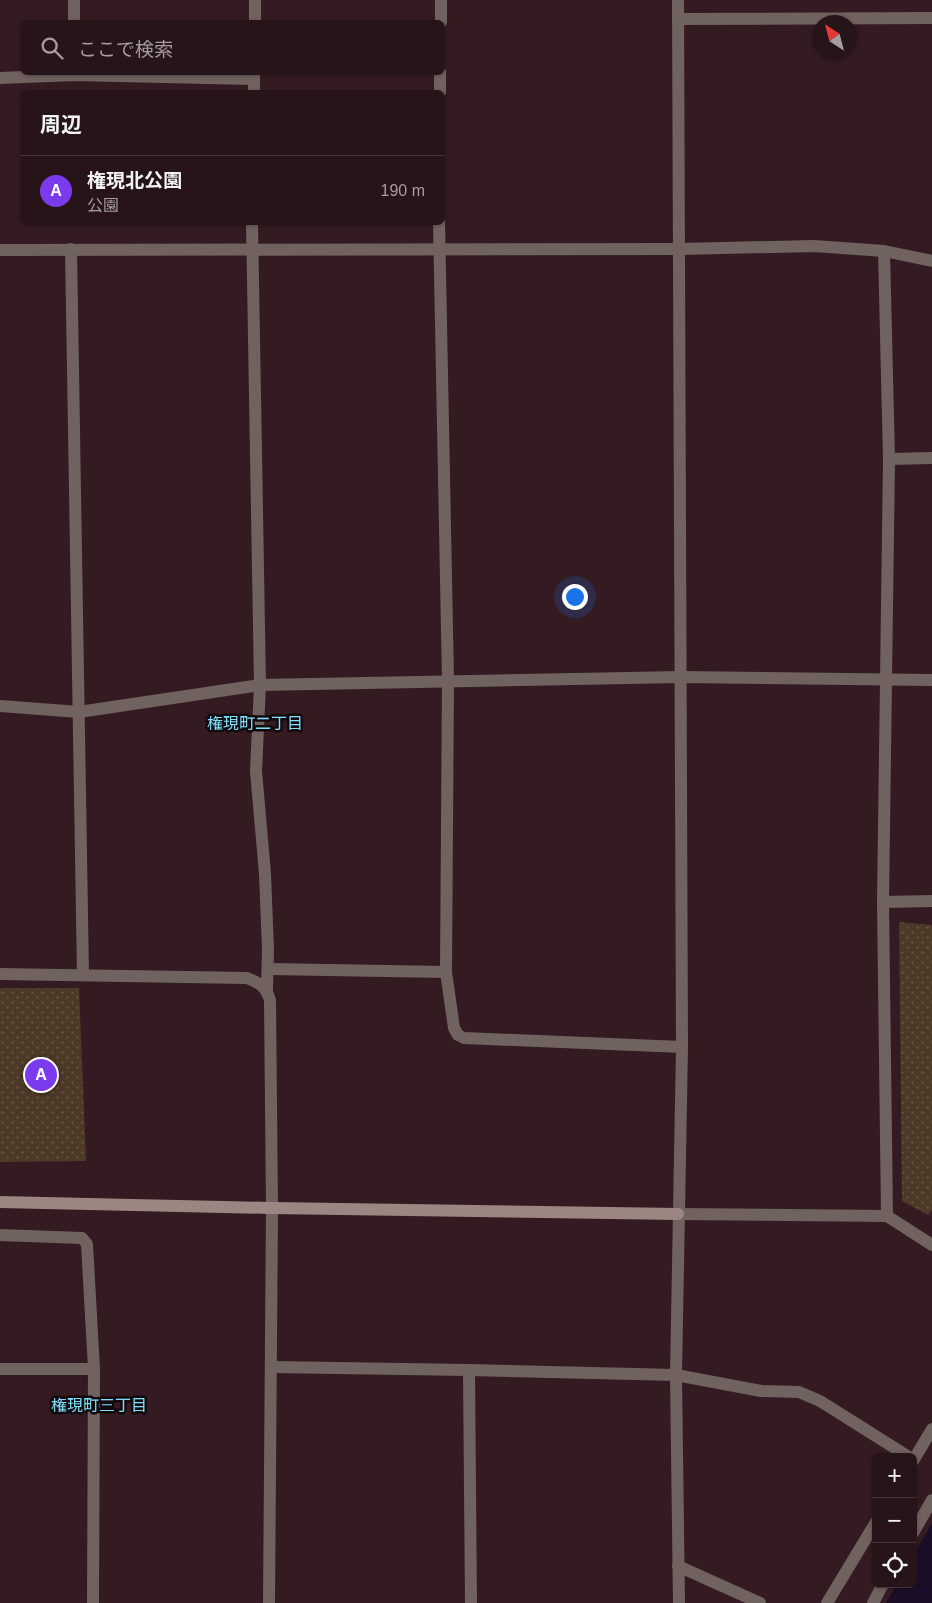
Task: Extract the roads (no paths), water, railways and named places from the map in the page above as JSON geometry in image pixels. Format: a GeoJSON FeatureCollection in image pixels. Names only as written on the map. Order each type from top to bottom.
{"type":"FeatureCollection","features":[{"type":"Feature","properties":{"kind":"street"},"geometry":{"type":"LineString","coordinates":[[74,0],[74,20]]}},
{"type":"Feature","properties":{"kind":"street"},"geometry":{"type":"LineString","coordinates":[[254,20],[255,0]]}},
{"type":"Feature","properties":{"kind":"street"},"geometry":{"type":"LineString","coordinates":[[441,0],[441,20]]}},
{"type":"Feature","properties":{"kind":"street"},"geometry":{"type":"LineString","coordinates":[[678,0],[682,1046],[676,1375],[679,1603]]}},
{"type":"Feature","properties":{"kind":"street"},"geometry":{"type":"LineString","coordinates":[[678,20],[932,18]]}},
{"type":"Feature","properties":{"kind":"street"},"geometry":{"type":"LineString","coordinates":[[0,78],[56,75]]}},
{"type":"Feature","properties":{"kind":"street"},"geometry":{"type":"LineString","coordinates":[[164,75],[254,76],[254,90]]}},
{"type":"Feature","properties":{"kind":"street"},"geometry":{"type":"LineString","coordinates":[[440,75],[440,90]]}},
{"type":"Feature","properties":{"kind":"street"},"geometry":{"type":"LineString","coordinates":[[252,225],[260,685],[256,772],[265,874],[268,949],[267,989],[270,1000],[272,1208],[269,1603]]}},
{"type":"Feature","properties":{"kind":"street"},"geometry":{"type":"LineString","coordinates":[[439,225],[448,680],[446,972],[454,1028],[458,1035],[464,1038],[682,1046]]}},
{"type":"Feature","properties":{"kind":"street"},"geometry":{"type":"LineString","coordinates":[[0,250],[814,246],[884,251],[932,261]]}},
{"type":"Feature","properties":{"kind":"street"},"geometry":{"type":"LineString","coordinates":[[71,249],[83,975]]}},
{"type":"Feature","properties":{"kind":"street"},"geometry":{"type":"LineString","coordinates":[[884,251],[889,459],[883,902],[887,1216]]}},
{"type":"Feature","properties":{"kind":"street"},"geometry":{"type":"LineString","coordinates":[[889,459],[932,458]]}},
{"type":"Feature","properties":{"kind":"street"},"geometry":{"type":"LineString","coordinates":[[0,706],[79,712],[260,685],[681,677],[932,680]]}},
{"type":"Feature","properties":{"kind":"street"},"geometry":{"type":"LineString","coordinates":[[883,902],[932,901]]}},
{"type":"Feature","properties":{"kind":"street"},"geometry":{"type":"LineString","coordinates":[[268,969],[446,972]]}},
{"type":"Feature","properties":{"kind":"street"},"geometry":{"type":"LineString","coordinates":[[0,974],[247,978],[267,989]]}},
{"type":"Feature","properties":{"kind":"street"},"geometry":{"type":"LineString","coordinates":[[0,1202],[272,1208],[887,1216],[932,1246]]}},
{"type":"Feature","properties":{"kind":"street"},"geometry":{"type":"LineString","coordinates":[[0,1235],[82,1238],[87,1244],[94,1369],[93,1603]]}},
{"type":"Feature","properties":{"kind":"street"},"geometry":{"type":"LineString","coordinates":[[271,1367],[676,1375],[761,1391],[799,1392],[820,1401],[903,1453]]}},
{"type":"Feature","properties":{"kind":"street"},"geometry":{"type":"LineString","coordinates":[[0,1369],[94,1369]]}},
{"type":"Feature","properties":{"kind":"street"},"geometry":{"type":"LineString","coordinates":[[469,1370],[471,1603]]}},
{"type":"Feature","properties":{"kind":"street"},"geometry":{"type":"LineString","coordinates":[[917,1453],[932,1429]]}},
{"type":"Feature","properties":{"kind":"street"},"geometry":{"type":"LineString","coordinates":[[917,1526],[932,1500]]}},
{"type":"Feature","properties":{"kind":"street"},"geometry":{"type":"LineString","coordinates":[[827,1603],[872,1529]]}},
{"type":"Feature","properties":{"kind":"street"},"geometry":{"type":"LineString","coordinates":[[678,1566],[760,1603]]}},
{"type":"Feature","properties":{"kind":"street"},"geometry":{"type":"LineString","coordinates":[[872,1603],[881,1588]]}},
{"type":"Feature","properties":{"kind":"place","name":"権現北公園"},"geometry":{"type":"Point","coordinates":[41,1075]}},
{"type":"Feature","properties":{"kind":"district","name":"権現町二丁目"},"geometry":{"type":"Point","coordinates":[255,723]}},
{"type":"Feature","properties":{"kind":"district","name":"権現町三丁目"},"geometry":{"type":"Point","coordinates":[99,1405]}}]}
